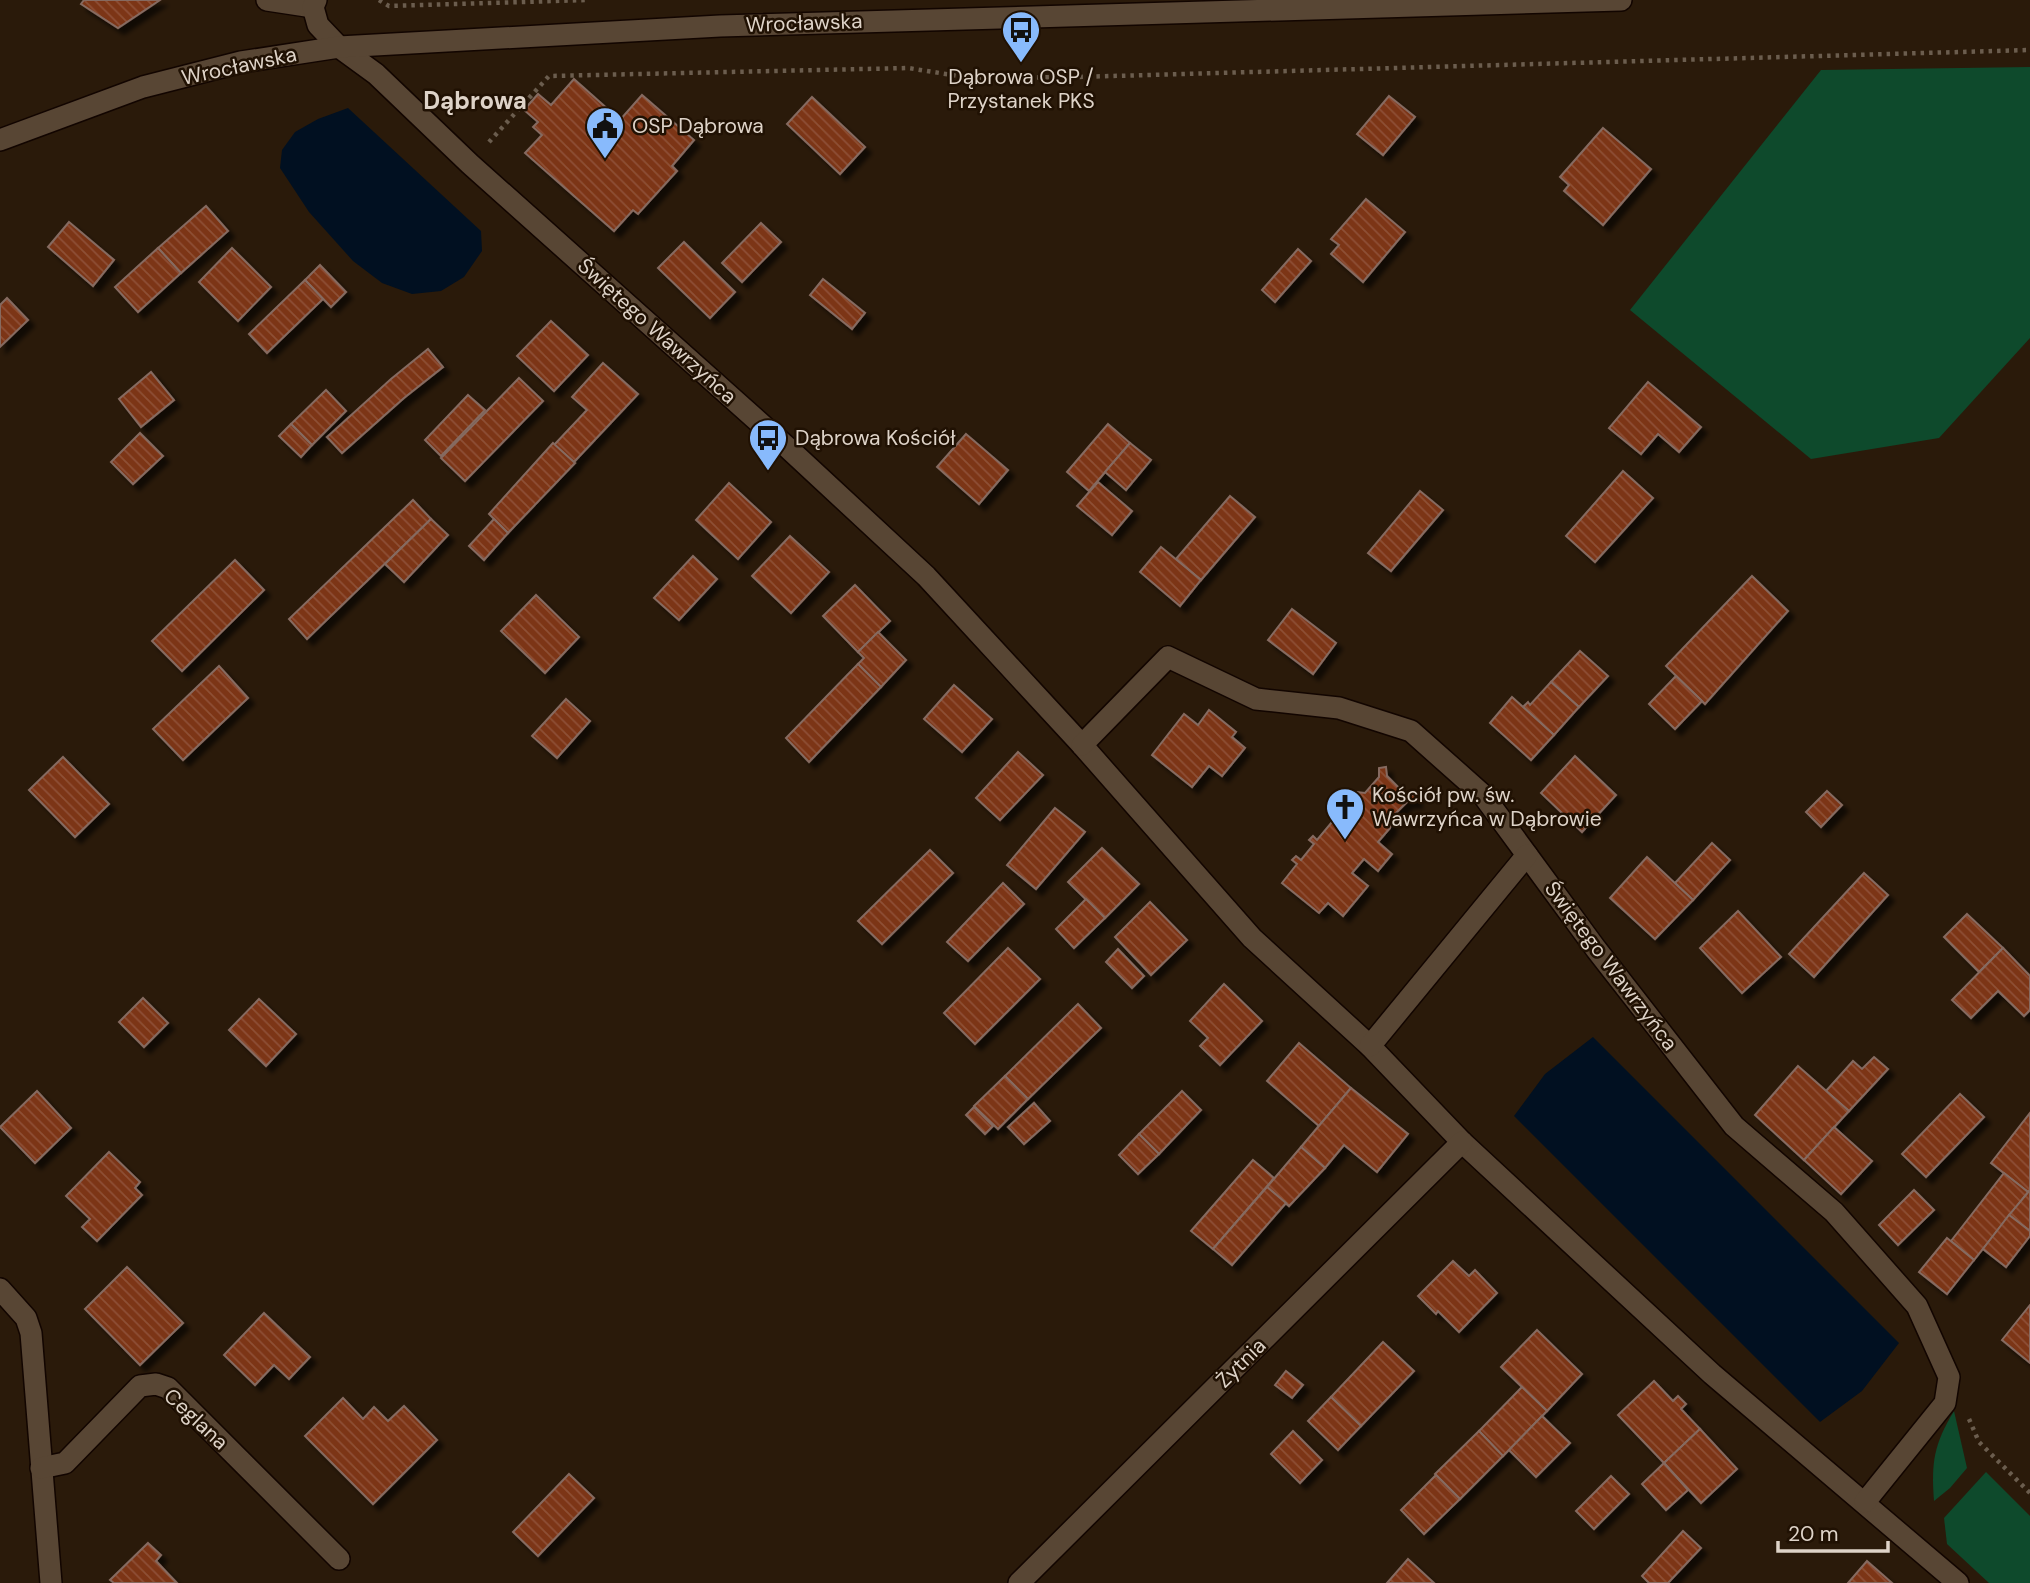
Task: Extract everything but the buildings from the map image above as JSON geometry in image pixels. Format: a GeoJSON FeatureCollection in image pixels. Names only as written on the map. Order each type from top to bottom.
{"type":"FeatureCollection","features":[{"type":"Feature","properties":{"kind":"street"},"geometry":{"type":"LineString","coordinates":[[267,0],[315,3]]}},
{"type":"Feature","properties":{"kind":"street","name":"Wrocławska"},"geometry":{"type":"LineString","coordinates":[[0,140],[144,87],[241,62],[339,47],[733,25],[1621,0]]}},
{"type":"Feature","properties":{"kind":"street","name":"Świętego Wawrzyńca"},"geometry":{"type":"LineString","coordinates":[[315,3],[318,25],[339,47],[376,74],[470,164],[926,576],[1082,745],[1252,938],[1370,1046],[1462,1142],[1712,1374],[1958,1583]]}},
{"type":"Feature","properties":{"kind":"street","name":"Świętego Wawrzyńca"},"geometry":{"type":"LineString","coordinates":[[1082,745],[1168,657],[1256,699],[1339,708],[1412,731],[1483,795],[1596,949],[1734,1126],[1834,1212],[1917,1306],[1949,1377]]}},
{"type":"Feature","properties":{"kind":"street"},"geometry":{"type":"LineString","coordinates":[[1370,1046],[1527,855]]}},
{"type":"Feature","properties":{"kind":"street","name":"Żytnia"},"geometry":{"type":"LineString","coordinates":[[1019,1583],[1462,1142]]}},
{"type":"Feature","properties":{"kind":"street"},"geometry":{"type":"LineString","coordinates":[[0,1289],[26,1318],[32,1334],[51,1583]]}},
{"type":"Feature","properties":{"kind":"street"},"geometry":{"type":"LineString","coordinates":[[1865,1502],[1945,1403],[1949,1377]]}},
{"type":"Feature","properties":{"kind":"street","name":"Ceglana"},"geometry":{"type":"LineString","coordinates":[[41,1468],[65,1463],[140,1386],[156,1384],[168,1388],[339,1559]]}},
{"type":"Feature","properties":{"kind":"path"},"geometry":{"type":"LineString","coordinates":[[379,0],[389,6],[588,0]]}},
{"type":"Feature","properties":{"kind":"path"},"geometry":{"type":"LineString","coordinates":[[486,145],[549,76],[908,68],[971,78],[1090,76],[2030,50]]}},
{"type":"Feature","properties":{"kind":"path"},"geometry":{"type":"LineString","coordinates":[[1949,1377],[1979,1442],[2030,1493]]}},
{"type":"Feature","properties":{"kind":"green space"},"geometry":{"type":"Polygon","coordinates":[[[2030,67],[2030,338],[1939,438],[1811,459],[1630,310],[1821,70],[2030,67]]]}},
{"type":"Feature","properties":{"kind":"green space"},"geometry":{"type":"Polygon","coordinates":[[[1954,1411],[1967,1468],[1950,1488],[1934,1501],[1935,1454],[1954,1411]]]}},
{"type":"Feature","properties":{"kind":"green space"},"geometry":{"type":"Polygon","coordinates":[[[1986,1472],[2030,1516],[2030,1583],[1989,1583],[1947,1544],[1944,1518],[1986,1472]]]}},
{"type":"Feature","properties":{"kind":"water"},"geometry":{"type":"Polygon","coordinates":[[[348,108],[481,231],[482,251],[464,277],[441,291],[412,294],[382,283],[353,261],[309,212],[280,168],[282,150],[295,132],[318,119],[348,108]]]}},
{"type":"Feature","properties":{"kind":"water"},"geometry":{"type":"Polygon","coordinates":[[[1593,1037],[1899,1343],[1862,1391],[1820,1422],[1514,1116],[1545,1074],[1593,1037]]]}},
{"type":"Feature","properties":{"kind":"place","name":"Dąbrowa OSP / Przystanek PKS"},"geometry":{"type":"Point","coordinates":[1021,64]}},
{"type":"Feature","properties":{"kind":"place","name":"OSP Dąbrowa"},"geometry":{"type":"Point","coordinates":[605,160]}},
{"type":"Feature","properties":{"kind":"place","name":"Dąbrowa Kościół"},"geometry":{"type":"Point","coordinates":[768,472]}},
{"type":"Feature","properties":{"kind":"place","name":"Kościół pw. św. Wawrzyńca w Dąbrowie"},"geometry":{"type":"Point","coordinates":[1345,841]}},
{"type":"Feature","properties":{"kind":"district","name":"Dąbrowa"},"geometry":{"type":"Point","coordinates":[475,101]}}]}
